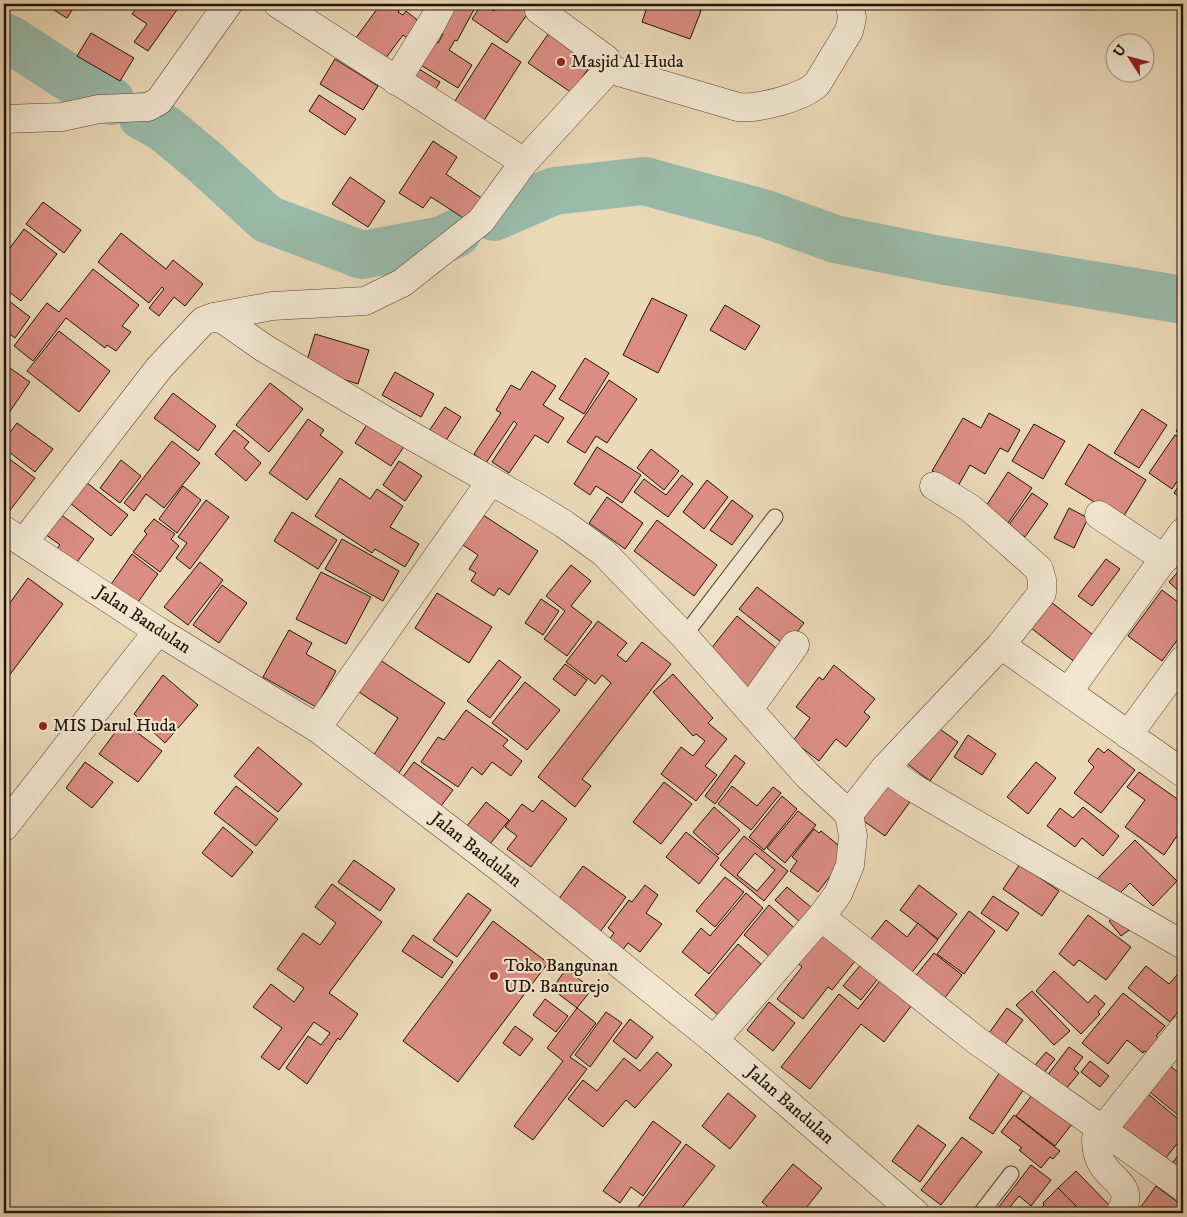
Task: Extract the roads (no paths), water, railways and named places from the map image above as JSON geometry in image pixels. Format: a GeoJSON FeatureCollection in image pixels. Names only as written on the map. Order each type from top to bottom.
{"type":"FeatureCollection","features":[{"type":"Feature","properties":{"kind":"street"},"geometry":{"type":"LineString","coordinates":[[4,119],[62,117],[100,109],[148,107],[159,101],[228,4]]}},
{"type":"Feature","properties":{"kind":"street"},"geometry":{"type":"LineString","coordinates":[[278,4],[524,162]]}},
{"type":"Feature","properties":{"kind":"street"},"geometry":{"type":"LineString","coordinates":[[396,81],[442,4]]}},
{"type":"Feature","properties":{"kind":"street"},"geometry":{"type":"LineString","coordinates":[[609,68],[738,107],[761,106],[810,91],[817,84],[849,31],[852,18],[850,4]]}},
{"type":"Feature","properties":{"kind":"street"},"geometry":{"type":"LineString","coordinates":[[539,10],[606,59],[609,68]]}},
{"type":"Feature","properties":{"kind":"street"},"geometry":{"type":"LineString","coordinates":[[14,536],[159,368],[203,321],[214,317],[272,306],[365,301],[402,283],[482,221],[524,162],[609,68]]}},
{"type":"Feature","properties":{"kind":"street"},"geometry":{"type":"LineString","coordinates":[[214,317],[224,320],[264,348],[564,524],[604,553],[684,636],[807,775],[849,814],[854,836],[850,865],[838,894],[714,1040]]}},
{"type":"Feature","properties":{"kind":"street"},"geometry":{"type":"LineString","coordinates":[[317,728],[492,481]]}},
{"type":"Feature","properties":{"kind":"street"},"geometry":{"type":"LineString","coordinates":[[849,814],[886,768],[1001,645],[1042,593],[1042,580],[1039,569],[970,508],[934,486]]}},
{"type":"Feature","properties":{"kind":"street"},"geometry":{"type":"LineString","coordinates":[[1068,692],[1177,546],[1099,515]]}},
{"type":"Feature","properties":{"kind":"street","name":"Jalan Bandulan"},"geometry":{"type":"LineString","coordinates":[[14,536],[158,631],[317,728],[505,872],[714,1040],[916,1213]]}},
{"type":"Feature","properties":{"kind":"street"},"geometry":{"type":"LineString","coordinates":[[4,827],[158,631]]}},
{"type":"Feature","properties":{"kind":"street"},"geometry":{"type":"LineString","coordinates":[[749,710],[795,645]]}},
{"type":"Feature","properties":{"kind":"street"},"geometry":{"type":"LineString","coordinates":[[1001,645],[1183,773]]}},
{"type":"Feature","properties":{"kind":"street"},"geometry":{"type":"LineString","coordinates":[[1128,736],[1183,660]]}},
{"type":"Feature","properties":{"kind":"street"},"geometry":{"type":"LineString","coordinates":[[886,768],[912,787],[1183,945]]}},
{"type":"Feature","properties":{"kind":"street"},"geometry":{"type":"LineString","coordinates":[[821,916],[976,1040],[1183,1187]]}},
{"type":"Feature","properties":{"kind":"street"},"geometry":{"type":"LineString","coordinates":[[1120,1213],[1126,1203],[1125,1191],[1101,1163],[1096,1150],[1096,1138],[1183,1028]]}},
{"type":"Feature","properties":{"kind":"lane"},"geometry":{"type":"LineString","coordinates":[[684,636],[775,517]]}},
{"type":"Feature","properties":{"kind":"lane"},"geometry":{"type":"LineString","coordinates":[[981,1213],[1011,1174]]}},
{"type":"Feature","properties":{"kind":"waterway"},"geometry":{"type":"LineString","coordinates":[[4,37],[80,85],[111,101]]}},
{"type":"Feature","properties":{"kind":"waterway"},"geometry":{"type":"LineString","coordinates":[[142,116],[164,128],[206,163],[267,219],[362,255],[442,240],[457,233]]}},
{"type":"Feature","properties":{"kind":"waterway"},"geometry":{"type":"LineString","coordinates":[[494,217],[554,191],[644,181],[766,214],[835,239],[940,260],[1183,300]]}},
{"type":"Feature","properties":{"kind":"place","name":"Masjid Al Huda"},"geometry":{"type":"Point","coordinates":[561,62]}},
{"type":"Feature","properties":{"kind":"place","name":"MIS Darul Huda"},"geometry":{"type":"Point","coordinates":[43,726]}},
{"type":"Feature","properties":{"kind":"place","name":"Toko Bangunan UD. Banturejo"},"geometry":{"type":"Point","coordinates":[494,976]}}]}
